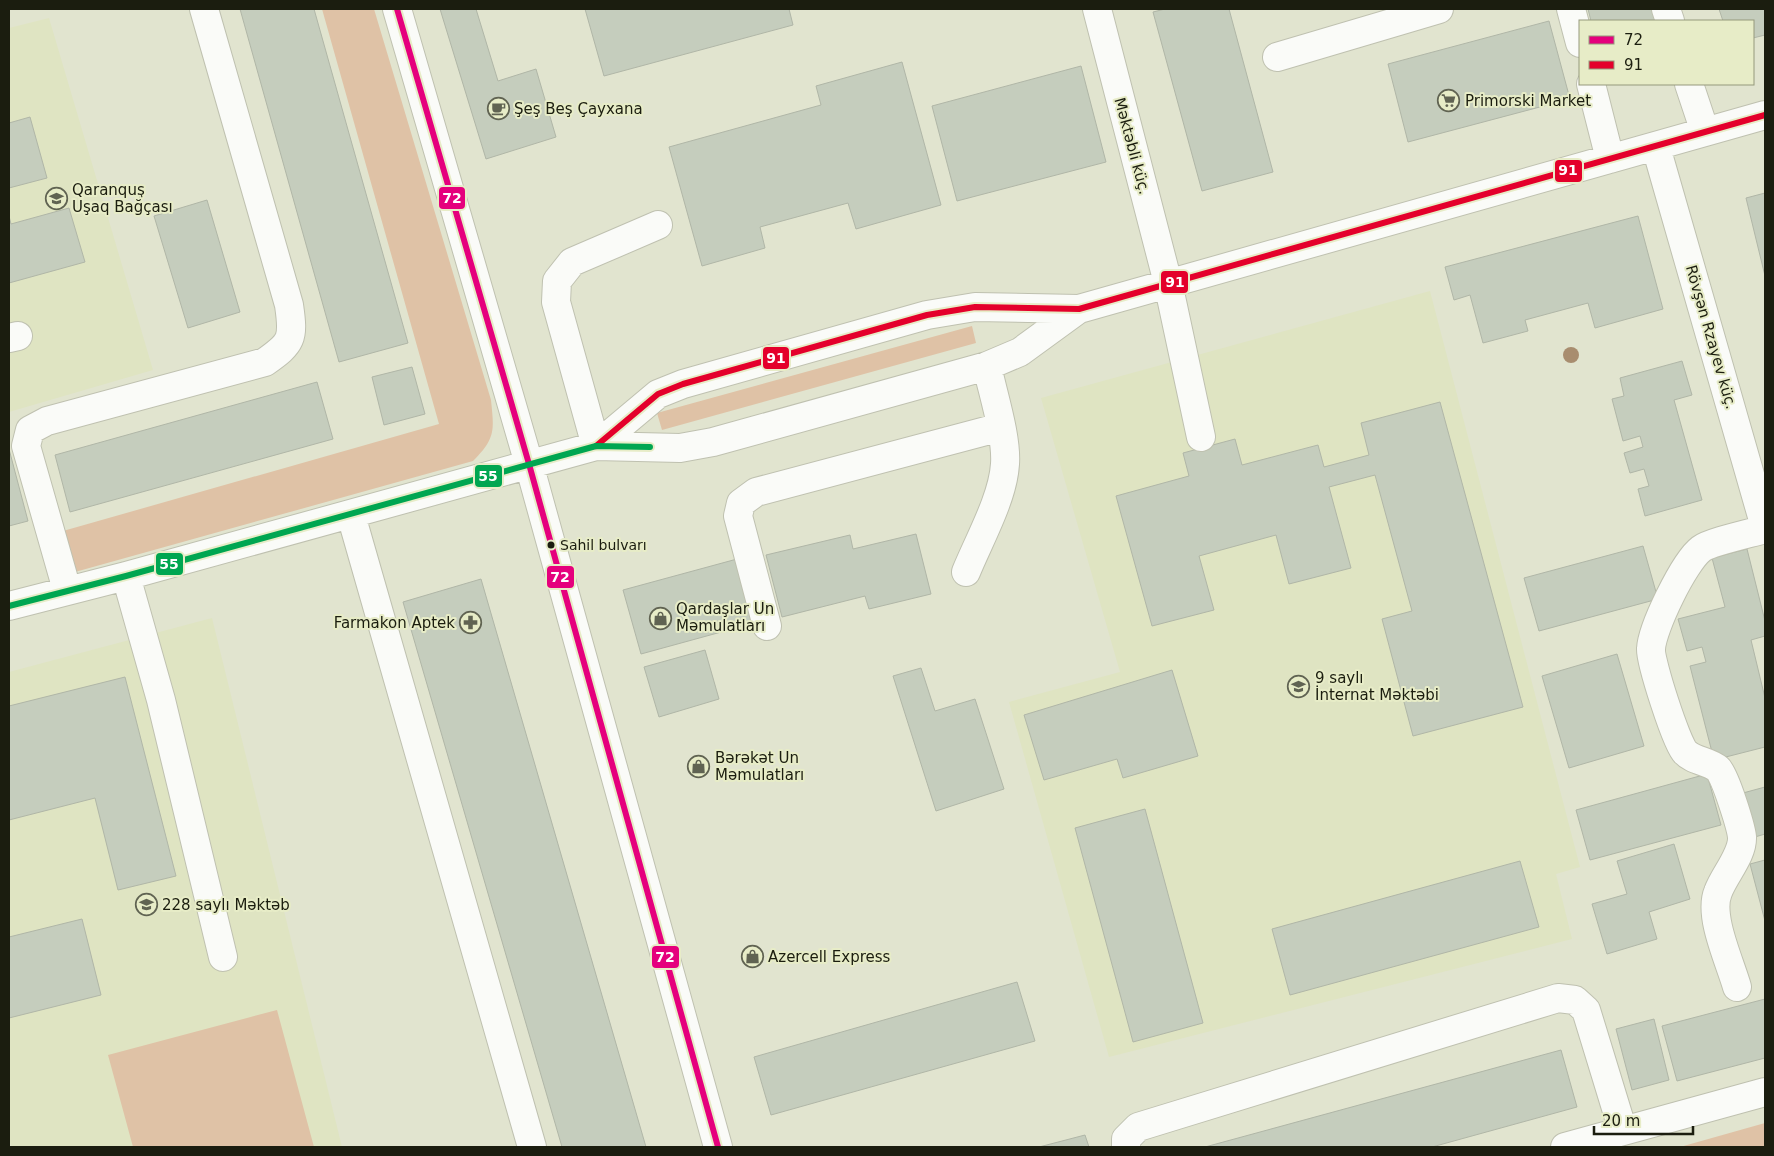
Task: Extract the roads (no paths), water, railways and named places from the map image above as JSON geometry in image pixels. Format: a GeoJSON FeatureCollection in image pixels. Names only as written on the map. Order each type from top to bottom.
{"type":"FeatureCollection","features":[{"type":"Feature","properties":{"kind":"street"},"geometry":{"type":"LineString","coordinates":[[67,590],[26,446],[30,430],[48,421],[265,362],[285,348],[293,329],[289,305],[204,9]]}},
{"type":"Feature","properties":{"kind":"street"},"geometry":{"type":"LineString","coordinates":[[398,9],[529,464],[718,1147]]}},
{"type":"Feature","properties":{"kind":"street","name":"Məktəbli küç."},"geometry":{"type":"LineString","coordinates":[[1096,9],[1168,283],[1201,437]]}},
{"type":"Feature","properties":{"kind":"street"},"geometry":{"type":"LineString","coordinates":[[1276,57],[1439,9]]}},
{"type":"Feature","properties":{"kind":"street"},"geometry":{"type":"LineString","coordinates":[[1572,9],[1579,39]]}},
{"type":"Feature","properties":{"kind":"street"},"geometry":{"type":"LineString","coordinates":[[1591,85],[1610,159]]}},
{"type":"Feature","properties":{"kind":"street"},"geometry":{"type":"LineString","coordinates":[[1689,85],[1704,132]]}},
{"type":"Feature","properties":{"kind":"street"},"geometry":{"type":"LineString","coordinates":[[596,446],[658,394],[702,378],[927,315],[975,307],[1079,309],[1765,115]]}},
{"type":"Feature","properties":{"kind":"street","name":"Rövşən Rzayev küç."},"geometry":{"type":"LineString","coordinates":[[1656,147],[1765,528]]}},
{"type":"Feature","properties":{"kind":"street"},"geometry":{"type":"LineString","coordinates":[[596,446],[556,302],[558,282],[572,262],[658,225]]}},
{"type":"Feature","properties":{"kind":"street"},"geometry":{"type":"LineString","coordinates":[[9,606],[351,515],[596,446],[680,448],[713,442],[987,366],[1020,352],[1079,309]]}},
{"type":"Feature","properties":{"kind":"street"},"geometry":{"type":"LineString","coordinates":[[966,572],[1000,489],[1006,463],[1001,428],[987,366]]}},
{"type":"Feature","properties":{"kind":"street"},"geometry":{"type":"LineString","coordinates":[[767,626],[738,516],[741,503],[756,492],[1001,428]]}},
{"type":"Feature","properties":{"kind":"street"},"geometry":{"type":"LineString","coordinates":[[351,515],[532,1147]]}},
{"type":"Feature","properties":{"kind":"street"},"geometry":{"type":"LineString","coordinates":[[1737,987],[1717,922],[1715,908],[1717,893],[1738,853],[1742,838],[1726,782],[1719,770],[1685,752],[1675,735],[1650,650],[1654,632],[1688,561],[1702,547],[1765,528]]}},
{"type":"Feature","properties":{"kind":"street"},"geometry":{"type":"LineString","coordinates":[[126,576],[161,700],[224,957]]}},
{"type":"Feature","properties":{"kind":"street"},"geometry":{"type":"LineString","coordinates":[[1126,1147],[1126,1139],[1138,1127],[1558,998],[1575,1000],[1586,1010],[1623,1131]]}},
{"type":"Feature","properties":{"kind":"street"},"geometry":{"type":"LineString","coordinates":[[1565,1147],[1765,1092]]}},
{"type":"Feature","properties":{"kind":"place","name":"Primorski Market"},"geometry":{"type":"Point","coordinates":[1449,101]}},
{"type":"Feature","properties":{"kind":"place","name":"Şeş Beş Çayxana"},"geometry":{"type":"Point","coordinates":[498,109]}},
{"type":"Feature","properties":{"kind":"place","name":"Qaranquş Uşaq Bağçası"},"geometry":{"type":"Point","coordinates":[56,199]}},
{"type":"Feature","properties":{"kind":"place","name":"Sahil bulvarı"},"geometry":{"type":"Point","coordinates":[551,545]}},
{"type":"Feature","properties":{"kind":"place","name":"Qardaşlar Un Məmulatları"},"geometry":{"type":"Point","coordinates":[660,618]}},
{"type":"Feature","properties":{"kind":"place","name":"Farmakon Aptek"},"geometry":{"type":"Point","coordinates":[471,623]}},
{"type":"Feature","properties":{"kind":"place","name":"9 saylı İnternat Məktəbi"},"geometry":{"type":"Point","coordinates":[1299,687]}},
{"type":"Feature","properties":{"kind":"place","name":"Bərəkət Un Məmulatları"},"geometry":{"type":"Point","coordinates":[699,767]}},
{"type":"Feature","properties":{"kind":"place","name":"228 saylı Məktəb"},"geometry":{"type":"Point","coordinates":[146,905]}},
{"type":"Feature","properties":{"kind":"place","name":"Azercell Express"},"geometry":{"type":"Point","coordinates":[752,957]}}]}
